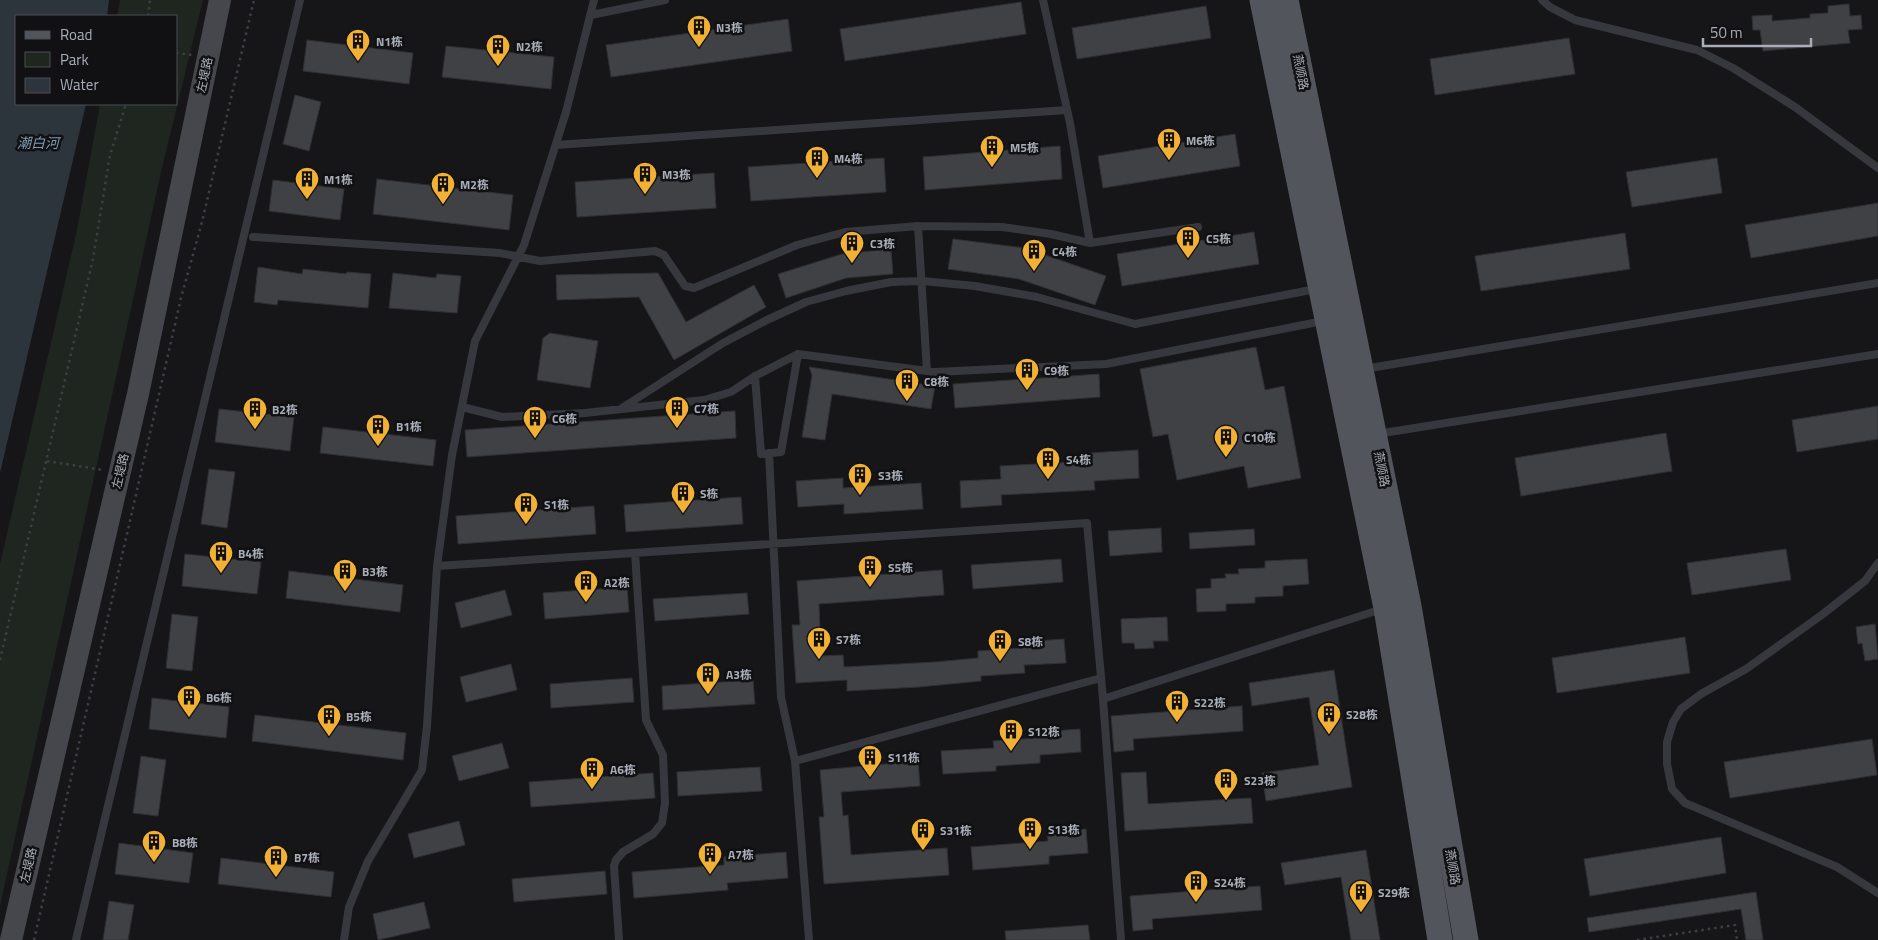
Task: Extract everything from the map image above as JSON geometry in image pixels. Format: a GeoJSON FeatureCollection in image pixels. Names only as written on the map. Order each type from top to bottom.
{"type":"FeatureCollection","features":[{"type":"Feature","properties":{"kind":"main road","name":"燕顺路"},"geometry":{"type":"LineString","coordinates":[[1262,0],[1386,608],[1440,940]]}},
{"type":"Feature","properties":{"kind":"main road","name":"燕顺路"},"geometry":{"type":"LineString","coordinates":[[1286,0],[1411,616],[1466,940]]}},
{"type":"Feature","properties":{"kind":"street","name":"左堤路"},"geometry":{"type":"LineString","coordinates":[[11,940],[119,473],[220,0]]}},
{"type":"Feature","properties":{"kind":"lane"},"geometry":{"type":"LineString","coordinates":[[76,940],[300,0]]}},
{"type":"Feature","properties":{"kind":"lane"},"geometry":{"type":"LineString","coordinates":[[344,940],[349,907],[368,861],[422,770],[427,726],[437,566],[452,455],[475,341],[524,245],[556,145],[594,0]]}},
{"type":"Feature","properties":{"kind":"lane"},"geometry":{"type":"LineString","coordinates":[[590,15],[665,0]]}},
{"type":"Feature","properties":{"kind":"lane"},"geometry":{"type":"LineString","coordinates":[[1043,0],[1067,110],[1090,243]]}},
{"type":"Feature","properties":{"kind":"lane"},"geometry":{"type":"LineString","coordinates":[[1542,0],[1550,7],[1575,20],[1697,50],[1733,68],[1795,107],[1878,168]]}},
{"type":"Feature","properties":{"kind":"lane"},"geometry":{"type":"LineString","coordinates":[[556,145],[1067,110]]}},
{"type":"Feature","properties":{"kind":"lane"},"geometry":{"type":"LineString","coordinates":[[918,226],[927,371]]}},
{"type":"Feature","properties":{"kind":"lane"},"geometry":{"type":"LineString","coordinates":[[252,237],[500,253],[540,261],[655,250],[664,255],[685,286],[694,288],[797,245],[845,232],[918,226],[1002,227],[1051,234],[1090,243],[1198,227]]}},
{"type":"Feature","properties":{"kind":"lane"},"geometry":{"type":"LineString","coordinates":[[621,409],[723,343],[806,302],[846,291],[891,282],[922,281],[974,286],[1037,297],[1135,324],[1321,288]]}},
{"type":"Feature","properties":{"kind":"lane"},"geometry":{"type":"LineString","coordinates":[[1362,370],[1878,283]]}},
{"type":"Feature","properties":{"kind":"lane"},"geometry":{"type":"LineString","coordinates":[[462,406],[502,417],[621,409],[704,400],[730,392],[755,376],[798,354],[927,371],[1106,364],[1327,320]]}},
{"type":"Feature","properties":{"kind":"lane"},"geometry":{"type":"LineString","coordinates":[[755,376],[761,454],[781,452],[798,354]]}},
{"type":"Feature","properties":{"kind":"lane"},"geometry":{"type":"LineString","coordinates":[[1375,434],[1878,354]]}},
{"type":"Feature","properties":{"kind":"lane"},"geometry":{"type":"LineString","coordinates":[[769,453],[781,697],[795,761],[809,940]]}},
{"type":"Feature","properties":{"kind":"lane"},"geometry":{"type":"LineString","coordinates":[[437,566],[1087,523],[1103,699],[1121,940]]}},
{"type":"Feature","properties":{"kind":"lane"},"geometry":{"type":"LineString","coordinates":[[619,940],[614,866],[616,860],[623,852],[653,834],[662,822],[666,803],[663,754],[646,720],[635,553]]}},
{"type":"Feature","properties":{"kind":"lane"},"geometry":{"type":"LineString","coordinates":[[1878,563],[1866,581],[1823,614],[1746,669],[1702,694],[1681,709],[1673,722],[1667,742],[1667,764],[1672,789],[1685,803],[1837,867],[1878,893]]}},
{"type":"Feature","properties":{"kind":"lane"},"geometry":{"type":"LineString","coordinates":[[1103,699],[1386,608]]}},
{"type":"Feature","properties":{"kind":"lane"},"geometry":{"type":"LineString","coordinates":[[795,761],[1101,678]]}},
{"type":"Feature","properties":{"kind":"path"},"geometry":{"type":"LineString","coordinates":[[148,15],[150,0]]}},
{"type":"Feature","properties":{"kind":"path"},"geometry":{"type":"LineString","coordinates":[[34,940],[181,298],[202,222],[254,0]]}},
{"type":"Feature","properties":{"kind":"path"},"geometry":{"type":"LineString","coordinates":[[0,660],[93,259],[110,155],[126,105]]}},
{"type":"Feature","properties":{"kind":"path"},"geometry":{"type":"LineString","coordinates":[[46,461],[119,473]]}},
{"type":"Feature","properties":{"kind":"path"},"geometry":{"type":"LineString","coordinates":[[1637,940],[1735,926],[1737,940]]}},
{"type":"Feature","properties":{"kind":"green space"},"geometry":{"type":"Polygon","coordinates":[[[120,0],[203,0],[178,102],[178,15],[117,15],[120,0]]]}},
{"type":"Feature","properties":{"kind":"green space"},"geometry":{"type":"Polygon","coordinates":[[[100,105],[177,105],[0,906],[0,564],[77,230],[100,105]]]}},
{"type":"Feature","properties":{"kind":"water","name":"潮白河"},"geometry":{"type":"Polygon","coordinates":[[[0,0],[109,0],[107,15],[15,15],[15,105],[86,105],[0,473],[0,0]]]}},
{"type":"Feature","properties":{"kind":"building"},"geometry":{"type":"Polygon","coordinates":[[[1021,2],[1026,34],[845,61],[840,29],[1021,2]]]}},
{"type":"Feature","properties":{"kind":"building"},"geometry":{"type":"Polygon","coordinates":[[[1849,4],[1850,16],[1861,15],[1862,29],[1848,30],[1850,43],[1763,51],[1760,30],[1753,30],[1752,16],[1772,15],[1772,21],[1810,18],[1810,14],[1828,13],[1828,6],[1849,4]]]}},
{"type":"Feature","properties":{"kind":"building"},"geometry":{"type":"Polygon","coordinates":[[[1206,6],[1211,38],[1077,59],[1072,28],[1206,6]]]}},
{"type":"Feature","properties":{"kind":"building","name":"N3栋"},"geometry":{"type":"Polygon","coordinates":[[[788,19],[792,51],[611,77],[606,45],[788,19]]]}},
{"type":"Feature","properties":{"kind":"building"},"geometry":{"type":"Polygon","coordinates":[[[1569,38],[1575,74],[1435,95],[1430,59],[1569,38]]]}},
{"type":"Feature","properties":{"kind":"building","name":"N1栋"},"geometry":{"type":"Polygon","coordinates":[[[307,40],[413,53],[409,84],[303,71],[307,40]]]}},
{"type":"Feature","properties":{"kind":"building","name":"N2栋"},"geometry":{"type":"Polygon","coordinates":[[[446,46],[554,57],[551,89],[442,77],[446,46]]]}},
{"type":"Feature","properties":{"kind":"building"},"geometry":{"type":"Polygon","coordinates":[[[295,95],[321,102],[309,151],[283,144],[295,95]]]}},
{"type":"Feature","properties":{"kind":"building","name":"M6栋"},"geometry":{"type":"Polygon","coordinates":[[[1235,134],[1240,166],[1103,188],[1098,156],[1235,134]]]}},
{"type":"Feature","properties":{"kind":"building","name":"M5栋"},"geometry":{"type":"Polygon","coordinates":[[[1060,146],[1062,179],[925,190],[923,157],[1060,146]]]}},
{"type":"Feature","properties":{"kind":"building","name":"M4栋"},"geometry":{"type":"Polygon","coordinates":[[[884,158],[886,192],[751,201],[748,167],[884,158]]]}},
{"type":"Feature","properties":{"kind":"building"},"geometry":{"type":"Polygon","coordinates":[[[1717,158],[1722,193],[1632,207],[1626,172],[1717,158]]]}},
{"type":"Feature","properties":{"kind":"building","name":"M3栋"},"geometry":{"type":"Polygon","coordinates":[[[714,173],[716,208],[577,217],[575,182],[714,173]]]}},
{"type":"Feature","properties":{"kind":"building","name":"M2栋"},"geometry":{"type":"Polygon","coordinates":[[[377,179],[513,195],[509,230],[373,214],[377,179]]]}},
{"type":"Feature","properties":{"kind":"building","name":"M1栋"},"geometry":{"type":"Polygon","coordinates":[[[273,180],[344,189],[340,220],[269,211],[273,180]]]}},
{"type":"Feature","properties":{"kind":"building"},"geometry":{"type":"Polygon","coordinates":[[[1878,203],[1878,236],[1751,258],[1745,225],[1878,203]]]}},
{"type":"Feature","properties":{"kind":"building","name":"C5栋"},"geometry":{"type":"Polygon","coordinates":[[[1254,232],[1259,264],[1122,286],[1117,254],[1254,232]]]}},
{"type":"Feature","properties":{"kind":"building"},"geometry":{"type":"Polygon","coordinates":[[[1625,233],[1630,269],[1481,291],[1475,256],[1625,233]]]}},
{"type":"Feature","properties":{"kind":"building","name":"C4栋"},"geometry":{"type":"Polygon","coordinates":[[[953,239],[1025,248],[1106,276],[1095,305],[1019,279],[948,269],[953,239]]]}},
{"type":"Feature","properties":{"kind":"building","name":"C3栋"},"geometry":{"type":"Polygon","coordinates":[[[891,249],[893,274],[846,278],[786,298],[778,274],[842,254],[891,249]]]}},
{"type":"Feature","properties":{"kind":"building"},"geometry":{"type":"Polygon","coordinates":[[[258,267],[302,274],[303,269],[346,274],[347,272],[371,274],[368,308],[278,300],[277,305],[254,302],[258,267]]]}},
{"type":"Feature","properties":{"kind":"building"},"geometry":{"type":"Polygon","coordinates":[[[393,273],[436,278],[437,274],[461,276],[457,313],[389,308],[393,273]]]}},
{"type":"Feature","properties":{"kind":"building"},"geometry":{"type":"Polygon","coordinates":[[[658,273],[686,322],[754,285],[766,307],[674,360],[639,297],[557,300],[556,275],[658,273]]]}},
{"type":"Feature","properties":{"kind":"building"},"geometry":{"type":"Polygon","coordinates":[[[550,333],[598,341],[590,388],[537,380],[543,338],[550,333]]]}},
{"type":"Feature","properties":{"kind":"building"},"geometry":{"type":"Polygon","coordinates":[[[1256,347],[1265,390],[1284,386],[1301,478],[1248,488],[1244,466],[1177,480],[1168,434],[1153,437],[1140,369],[1256,347]]]}},
{"type":"Feature","properties":{"kind":"building","name":"C8栋"},"geometry":{"type":"Polygon","coordinates":[[[809,367],[935,386],[931,409],[832,394],[825,440],[802,437],[812,375],[809,367]]]}},
{"type":"Feature","properties":{"kind":"building","name":"C9栋"},"geometry":{"type":"Polygon","coordinates":[[[1099,374],[1100,397],[955,408],[953,384],[1099,374]]]}},
{"type":"Feature","properties":{"kind":"building"},"geometry":{"type":"Polygon","coordinates":[[[1878,406],[1878,439],[1797,452],[1792,420],[1878,406]]]}},
{"type":"Feature","properties":{"kind":"building","name":"B2栋"},"geometry":{"type":"Polygon","coordinates":[[[219,409],[294,417],[290,451],[215,442],[219,409]]]}},
{"type":"Feature","properties":{"kind":"building"},"geometry":{"type":"Polygon","coordinates":[[[735,411],[736,438],[467,457],[465,430],[735,411]]]}},
{"type":"Feature","properties":{"kind":"building","name":"B1栋"},"geometry":{"type":"Polygon","coordinates":[[[323,427],[436,440],[433,466],[320,453],[323,427]]]}},
{"type":"Feature","properties":{"kind":"building"},"geometry":{"type":"Polygon","coordinates":[[[1666,433],[1672,471],[1521,496],[1515,458],[1666,433]]]}},
{"type":"Feature","properties":{"kind":"building","name":"S4栋"},"geometry":{"type":"Polygon","coordinates":[[[1138,450],[1139,478],[1094,481],[1095,490],[1001,495],[1002,505],[961,508],[960,481],[1001,479],[1000,466],[1091,461],[1090,453],[1138,450]]]}},
{"type":"Feature","properties":{"kind":"building"},"geometry":{"type":"Polygon","coordinates":[[[209,469],[235,472],[227,528],[201,524],[209,469]]]}},
{"type":"Feature","properties":{"kind":"building","name":"S3栋"},"geometry":{"type":"Polygon","coordinates":[[[843,478],[843,488],[921,483],[923,509],[844,514],[844,504],[798,507],[796,481],[843,478]]]}},
{"type":"Feature","properties":{"kind":"building","name":"S栋"},"geometry":{"type":"Polygon","coordinates":[[[741,497],[743,524],[626,532],[624,505],[741,497]]]}},
{"type":"Feature","properties":{"kind":"building","name":"S1栋"},"geometry":{"type":"Polygon","coordinates":[[[594,506],[596,534],[458,544],[456,516],[594,506]]]}},
{"type":"Feature","properties":{"kind":"building"},"geometry":{"type":"Polygon","coordinates":[[[1161,528],[1162,552],[1110,556],[1108,531],[1161,528]]]}},
{"type":"Feature","properties":{"kind":"building"},"geometry":{"type":"Polygon","coordinates":[[[1254,529],[1255,545],[1190,549],[1189,533],[1254,529]]]}},
{"type":"Feature","properties":{"kind":"building"},"geometry":{"type":"Polygon","coordinates":[[[1786,549],[1791,580],[1692,595],[1687,563],[1786,549]]]}},
{"type":"Feature","properties":{"kind":"building","name":"B4栋"},"geometry":{"type":"Polygon","coordinates":[[[185,554],[261,562],[257,594],[182,586],[185,554]]]}},
{"type":"Feature","properties":{"kind":"building"},"geometry":{"type":"Polygon","coordinates":[[[1061,559],[1063,582],[973,589],[971,565],[1061,559]]]}},
{"type":"Feature","properties":{"kind":"building"},"geometry":{"type":"Polygon","coordinates":[[[1307,559],[1309,584],[1283,586],[1283,596],[1255,597],[1255,603],[1226,604],[1226,611],[1197,612],[1196,589],[1211,588],[1211,579],[1226,578],[1225,574],[1239,574],[1238,569],[1265,568],[1265,561],[1307,559]]]}},
{"type":"Feature","properties":{"kind":"building"},"geometry":{"type":"Polygon","coordinates":[[[942,570],[944,595],[819,604],[821,656],[843,655],[844,667],[935,662],[978,658],[978,651],[1022,648],[1022,642],[1064,639],[1066,663],[1024,665],[1025,673],[981,676],[981,681],[919,687],[847,691],[847,680],[796,683],[792,625],[800,625],[797,581],[942,570]]]}},
{"type":"Feature","properties":{"kind":"building","name":"B3栋"},"geometry":{"type":"Polygon","coordinates":[[[289,571],[403,585],[400,612],[286,598],[289,571]]]}},
{"type":"Feature","properties":{"kind":"building","name":"A2栋"},"geometry":{"type":"Polygon","coordinates":[[[627,587],[629,612],[545,619],[543,593],[627,587]]]}},
{"type":"Feature","properties":{"kind":"building"},"geometry":{"type":"Polygon","coordinates":[[[505,590],[512,615],[461,628],[455,603],[505,590]]]}},
{"type":"Feature","properties":{"kind":"building"},"geometry":{"type":"Polygon","coordinates":[[[747,593],[749,614],[655,621],[653,599],[747,593]]]}},
{"type":"Feature","properties":{"kind":"building"},"geometry":{"type":"Polygon","coordinates":[[[172,614],[198,617],[192,671],[166,668],[172,614]]]}},
{"type":"Feature","properties":{"kind":"building"},"geometry":{"type":"Polygon","coordinates":[[[1167,617],[1168,641],[1153,641],[1154,648],[1135,649],[1134,643],[1122,643],[1121,619],[1167,617]]]}},
{"type":"Feature","properties":{"kind":"building"},"geometry":{"type":"Polygon","coordinates":[[[1875,624],[1878,659],[1865,661],[1862,643],[1858,644],[1856,627],[1875,624]]]}},
{"type":"Feature","properties":{"kind":"building"},"geometry":{"type":"Polygon","coordinates":[[[1685,637],[1690,673],[1557,693],[1552,658],[1685,637]]]}},
{"type":"Feature","properties":{"kind":"building"},"geometry":{"type":"Polygon","coordinates":[[[511,664],[517,690],[466,702],[460,677],[511,664]]]}},
{"type":"Feature","properties":{"kind":"building","name":"S28栋"},"geometry":{"type":"Polygon","coordinates":[[[1334,670],[1352,787],[1266,801],[1262,773],[1319,765],[1309,697],[1252,706],[1249,683],[1334,670]]]}},
{"type":"Feature","properties":{"kind":"building"},"geometry":{"type":"Polygon","coordinates":[[[632,678],[634,702],[551,708],[550,684],[632,678]]]}},
{"type":"Feature","properties":{"kind":"building","name":"A3栋"},"geometry":{"type":"Polygon","coordinates":[[[753,680],[755,704],[663,710],[662,686],[753,680]]]}},
{"type":"Feature","properties":{"kind":"building","name":"B6栋"},"geometry":{"type":"Polygon","coordinates":[[[152,698],[229,707],[226,738],[149,729],[152,698]]]}},
{"type":"Feature","properties":{"kind":"building","name":"S22栋"},"geometry":{"type":"Polygon","coordinates":[[[1242,706],[1243,731],[1133,739],[1134,750],[1114,752],[1111,716],[1242,706]]]}},
{"type":"Feature","properties":{"kind":"building","name":"B5栋"},"geometry":{"type":"Polygon","coordinates":[[[255,715],[406,733],[403,760],[252,741],[255,715]]]}},
{"type":"Feature","properties":{"kind":"building","name":"S12栋"},"geometry":{"type":"Polygon","coordinates":[[[1080,729],[1081,752],[1040,755],[1040,763],[996,766],[996,771],[943,774],[941,751],[994,748],[993,741],[1038,738],[1038,732],[1080,729]]]}},
{"type":"Feature","properties":{"kind":"building"},"geometry":{"type":"Polygon","coordinates":[[[1872,739],[1877,775],[1730,798],[1724,762],[1872,739]]]}},
{"type":"Feature","properties":{"kind":"building"},"geometry":{"type":"Polygon","coordinates":[[[502,743],[509,768],[459,781],[452,756],[502,743]]]}},
{"type":"Feature","properties":{"kind":"building"},"geometry":{"type":"Polygon","coordinates":[[[141,756],[166,760],[158,816],[133,813],[141,756]]]}},
{"type":"Feature","properties":{"kind":"building","name":"S31栋"},"geometry":{"type":"Polygon","coordinates":[[[918,761],[920,786],[841,792],[843,816],[848,815],[851,855],[947,848],[949,875],[824,884],[819,817],[824,817],[820,770],[918,761]]]}},
{"type":"Feature","properties":{"kind":"building"},"geometry":{"type":"Polygon","coordinates":[[[760,767],[762,791],[678,796],[677,772],[760,767]]]}},
{"type":"Feature","properties":{"kind":"building","name":"S23栋"},"geometry":{"type":"Polygon","coordinates":[[[1146,772],[1148,804],[1251,798],[1253,823],[1125,831],[1121,773],[1146,772]]]}},
{"type":"Feature","properties":{"kind":"building","name":"A6栋"},"geometry":{"type":"Polygon","coordinates":[[[653,773],[655,798],[531,807],[529,782],[653,773]]]}},
{"type":"Feature","properties":{"kind":"building"},"geometry":{"type":"Polygon","coordinates":[[[459,821],[465,845],[414,858],[408,834],[459,821]]]}},
{"type":"Feature","properties":{"kind":"building","name":"S13栋"},"geometry":{"type":"Polygon","coordinates":[[[1086,829],[1088,853],[1049,856],[1049,864],[973,870],[971,847],[1048,841],[1047,832],[1086,829]]]}},
{"type":"Feature","properties":{"kind":"building"},"geometry":{"type":"Polygon","coordinates":[[[1721,837],[1726,873],[1590,896],[1584,859],[1721,837]]]}},
{"type":"Feature","properties":{"kind":"building","name":"B8栋"},"geometry":{"type":"Polygon","coordinates":[[[119,843],[193,853],[189,883],[115,874],[119,843]]]}},
{"type":"Feature","properties":{"kind":"building","name":"S29栋"},"geometry":{"type":"Polygon","coordinates":[[[1366,850],[1380,940],[1351,940],[1341,877],[1285,885],[1281,863],[1366,850]]]}},
{"type":"Feature","properties":{"kind":"building","name":"A7栋"},"geometry":{"type":"Polygon","coordinates":[[[786,852],[788,878],[727,883],[728,890],[634,898],[632,872],[724,865],[724,857],[786,852]]]}},
{"type":"Feature","properties":{"kind":"building","name":"B7栋"},"geometry":{"type":"Polygon","coordinates":[[[221,858],[334,872],[331,897],[218,884],[221,858]]]}},
{"type":"Feature","properties":{"kind":"building"},"geometry":{"type":"Polygon","coordinates":[[[605,871],[607,894],[514,902],[512,879],[605,871]]]}},
{"type":"Feature","properties":{"kind":"building","name":"S24栋"},"geometry":{"type":"Polygon","coordinates":[[[1260,886],[1262,910],[1152,919],[1153,929],[1133,931],[1130,896],[1260,886]]]}},
{"type":"Feature","properties":{"kind":"building"},"geometry":{"type":"Polygon","coordinates":[[[1756,892],[1763,940],[1746,940],[1741,909],[1589,932],[1587,918],[1756,892]]]}},
{"type":"Feature","properties":{"kind":"building"},"geometry":{"type":"Polygon","coordinates":[[[109,901],[134,905],[128,940],[103,940],[109,901]]]}},
{"type":"Feature","properties":{"kind":"building"},"geometry":{"type":"Polygon","coordinates":[[[424,902],[430,928],[378,940],[373,914],[424,902]]]}},
{"type":"Feature","properties":{"kind":"building"},"geometry":{"type":"Polygon","coordinates":[[[1088,925],[1090,940],[1006,940],[1005,931],[1088,925]]]}},
{"type":"Feature","properties":{"kind":"place","name":"N3栋"},"geometry":{"type":"Point","coordinates":[699,48]}},
{"type":"Feature","properties":{"kind":"place","name":"N1栋"},"geometry":{"type":"Point","coordinates":[358,62]}},
{"type":"Feature","properties":{"kind":"place","name":"N2栋"},"geometry":{"type":"Point","coordinates":[498,67]}},
{"type":"Feature","properties":{"kind":"place","name":"M6栋"},"geometry":{"type":"Point","coordinates":[1169,161]}},
{"type":"Feature","properties":{"kind":"place","name":"M5栋"},"geometry":{"type":"Point","coordinates":[992,168]}},
{"type":"Feature","properties":{"kind":"place","name":"M4栋"},"geometry":{"type":"Point","coordinates":[817,179]}},
{"type":"Feature","properties":{"kind":"place","name":"M3栋"},"geometry":{"type":"Point","coordinates":[645,195]}},
{"type":"Feature","properties":{"kind":"place","name":"M1栋"},"geometry":{"type":"Point","coordinates":[307,200]}},
{"type":"Feature","properties":{"kind":"place","name":"M2栋"},"geometry":{"type":"Point","coordinates":[443,205]}},
{"type":"Feature","properties":{"kind":"place","name":"C5栋"},"geometry":{"type":"Point","coordinates":[1188,259]}},
{"type":"Feature","properties":{"kind":"place","name":"C3栋"},"geometry":{"type":"Point","coordinates":[852,264]}},
{"type":"Feature","properties":{"kind":"place","name":"C4栋"},"geometry":{"type":"Point","coordinates":[1034,272]}},
{"type":"Feature","properties":{"kind":"place","name":"C9栋"},"geometry":{"type":"Point","coordinates":[1027,391]}},
{"type":"Feature","properties":{"kind":"place","name":"C8栋"},"geometry":{"type":"Point","coordinates":[907,402]}},
{"type":"Feature","properties":{"kind":"place","name":"C7栋"},"geometry":{"type":"Point","coordinates":[677,429]}},
{"type":"Feature","properties":{"kind":"place","name":"B2栋"},"geometry":{"type":"Point","coordinates":[255,430]}},
{"type":"Feature","properties":{"kind":"place","name":"C6栋"},"geometry":{"type":"Point","coordinates":[535,439]}},
{"type":"Feature","properties":{"kind":"place","name":"B1栋"},"geometry":{"type":"Point","coordinates":[378,447]}},
{"type":"Feature","properties":{"kind":"place","name":"C10栋"},"geometry":{"type":"Point","coordinates":[1226,458]}},
{"type":"Feature","properties":{"kind":"place","name":"S4栋"},"geometry":{"type":"Point","coordinates":[1048,480]}},
{"type":"Feature","properties":{"kind":"place","name":"S3栋"},"geometry":{"type":"Point","coordinates":[860,496]}},
{"type":"Feature","properties":{"kind":"place","name":"S栋"},"geometry":{"type":"Point","coordinates":[683,514]}},
{"type":"Feature","properties":{"kind":"place","name":"S1栋"},"geometry":{"type":"Point","coordinates":[526,525]}},
{"type":"Feature","properties":{"kind":"place","name":"B4栋"},"geometry":{"type":"Point","coordinates":[221,574]}},
{"type":"Feature","properties":{"kind":"place","name":"S5栋"},"geometry":{"type":"Point","coordinates":[870,588]}},
{"type":"Feature","properties":{"kind":"place","name":"B3栋"},"geometry":{"type":"Point","coordinates":[345,592]}},
{"type":"Feature","properties":{"kind":"place","name":"A2栋"},"geometry":{"type":"Point","coordinates":[586,603]}},
{"type":"Feature","properties":{"kind":"place","name":"S7栋"},"geometry":{"type":"Point","coordinates":[819,660]}},
{"type":"Feature","properties":{"kind":"place","name":"S8栋"},"geometry":{"type":"Point","coordinates":[1000,662]}},
{"type":"Feature","properties":{"kind":"place","name":"A3栋"},"geometry":{"type":"Point","coordinates":[708,695]}},
{"type":"Feature","properties":{"kind":"place","name":"B6栋"},"geometry":{"type":"Point","coordinates":[189,718]}},
{"type":"Feature","properties":{"kind":"place","name":"S22栋"},"geometry":{"type":"Point","coordinates":[1177,723]}},
{"type":"Feature","properties":{"kind":"place","name":"S28栋"},"geometry":{"type":"Point","coordinates":[1329,735]}},
{"type":"Feature","properties":{"kind":"place","name":"B5栋"},"geometry":{"type":"Point","coordinates":[329,737]}},
{"type":"Feature","properties":{"kind":"place","name":"S12栋"},"geometry":{"type":"Point","coordinates":[1011,752]}},
{"type":"Feature","properties":{"kind":"place","name":"S11栋"},"geometry":{"type":"Point","coordinates":[870,778]}},
{"type":"Feature","properties":{"kind":"place","name":"A6栋"},"geometry":{"type":"Point","coordinates":[592,790]}},
{"type":"Feature","properties":{"kind":"place","name":"S23栋"},"geometry":{"type":"Point","coordinates":[1226,801]}},
{"type":"Feature","properties":{"kind":"place","name":"S13栋"},"geometry":{"type":"Point","coordinates":[1030,850]}},
{"type":"Feature","properties":{"kind":"place","name":"S31栋"},"geometry":{"type":"Point","coordinates":[923,851]}},
{"type":"Feature","properties":{"kind":"place","name":"B8栋"},"geometry":{"type":"Point","coordinates":[154,863]}},
{"type":"Feature","properties":{"kind":"place","name":"A7栋"},"geometry":{"type":"Point","coordinates":[710,875]}},
{"type":"Feature","properties":{"kind":"place","name":"B7栋"},"geometry":{"type":"Point","coordinates":[276,878]}},
{"type":"Feature","properties":{"kind":"place","name":"S24栋"},"geometry":{"type":"Point","coordinates":[1196,903]}},
{"type":"Feature","properties":{"kind":"place","name":"S29栋"},"geometry":{"type":"Point","coordinates":[1361,913]}}]}
